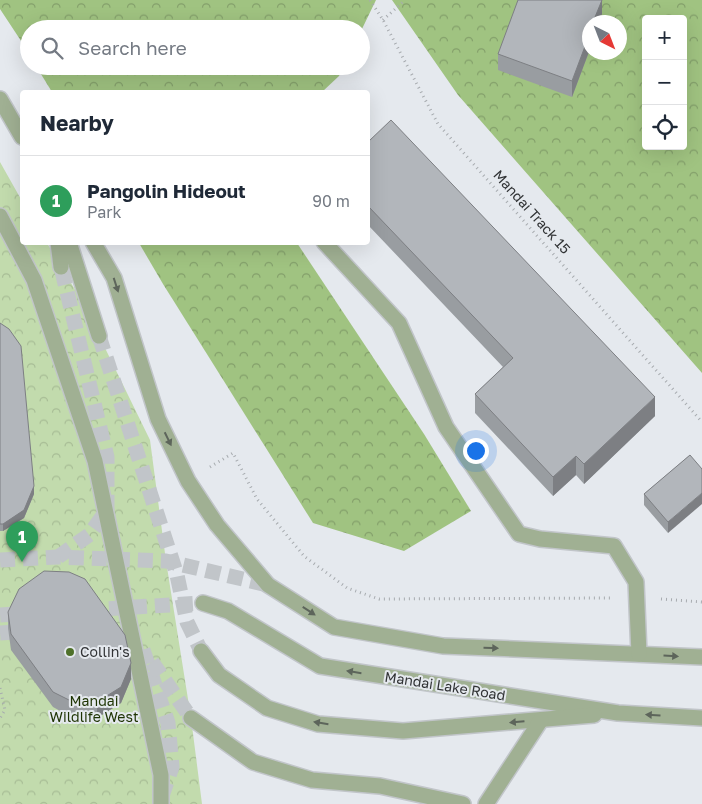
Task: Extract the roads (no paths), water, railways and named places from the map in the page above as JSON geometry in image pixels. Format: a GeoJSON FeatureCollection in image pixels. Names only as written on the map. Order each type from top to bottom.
{"type":"FeatureCollection","features":[{"type":"Feature","properties":{"kind":"street"},"geometry":{"type":"LineString","coordinates":[[0,99],[20,134]]}},
{"type":"Feature","properties":{"kind":"street"},"geometry":{"type":"LineString","coordinates":[[0,216],[34,280],[95,461],[161,775],[161,804]]}},
{"type":"Feature","properties":{"kind":"street"},"geometry":{"type":"LineString","coordinates":[[58,245],[61,267]]}},
{"type":"Feature","properties":{"kind":"street"},"geometry":{"type":"LineString","coordinates":[[70,245],[99,336]]}},
{"type":"Feature","properties":{"kind":"street"},"geometry":{"type":"LineString","coordinates":[[95,245],[114,278],[158,419],[188,481],[217,525],[268,585],[334,627],[443,646],[702,657]]}},
{"type":"Feature","properties":{"kind":"street"},"geometry":{"type":"LineString","coordinates":[[327,245],[398,323],[446,427],[519,534],[540,539],[614,546],[636,582],[639,654]]}},
{"type":"Feature","properties":{"kind":"street","name":"Mandai Lake Road"},"geometry":{"type":"LineString","coordinates":[[203,603],[228,611],[320,666],[618,713],[702,718]]}},
{"type":"Feature","properties":{"kind":"street"},"geometry":{"type":"LineString","coordinates":[[201,651],[219,675],[267,708],[318,724],[403,731],[618,713]]}},
{"type":"Feature","properties":{"kind":"street"},"geometry":{"type":"LineString","coordinates":[[191,718],[253,762],[312,780],[380,786],[463,804]]}},
{"type":"Feature","properties":{"kind":"street"},"geometry":{"type":"LineString","coordinates":[[486,804],[541,720]]}},
{"type":"Feature","properties":{"kind":"tunnel"},"geometry":{"type":"LineString","coordinates":[[58,557],[89,535],[107,510],[107,457],[61,267]]}},
{"type":"Feature","properties":{"kind":"tunnel"},"geometry":{"type":"LineString","coordinates":[[99,336],[177,575],[187,622],[201,651]]}},
{"type":"Feature","properties":{"kind":"tunnel"},"geometry":{"type":"LineString","coordinates":[[0,560],[58,557],[166,561],[268,585]]}},
{"type":"Feature","properties":{"kind":"tunnel"},"geometry":{"type":"LineString","coordinates":[[86,610],[203,603]]}},
{"type":"Feature","properties":{"kind":"tunnel"},"geometry":{"type":"LineString","coordinates":[[0,615],[28,613]]}},
{"type":"Feature","properties":{"kind":"tunnel"},"geometry":{"type":"LineString","coordinates":[[0,633],[29,631]]}},
{"type":"Feature","properties":{"kind":"tunnel"},"geometry":{"type":"LineString","coordinates":[[124,638],[142,647],[168,723],[172,767],[162,796]]}},
{"type":"Feature","properties":{"kind":"tunnel"},"geometry":{"type":"LineString","coordinates":[[152,662],[191,718]]}},
{"type":"Feature","properties":{"kind":"place","name":"Pangolin Hideout"},"geometry":{"type":"Point","coordinates":[22,562]}},
{"type":"Feature","properties":{"kind":"place","name":"Collin's"},"geometry":{"type":"Point","coordinates":[70,652]}},
{"type":"Feature","properties":{"kind":"park label","name":"Mandai Wildlife West"},"geometry":{"type":"Point","coordinates":[94,710]}}]}
